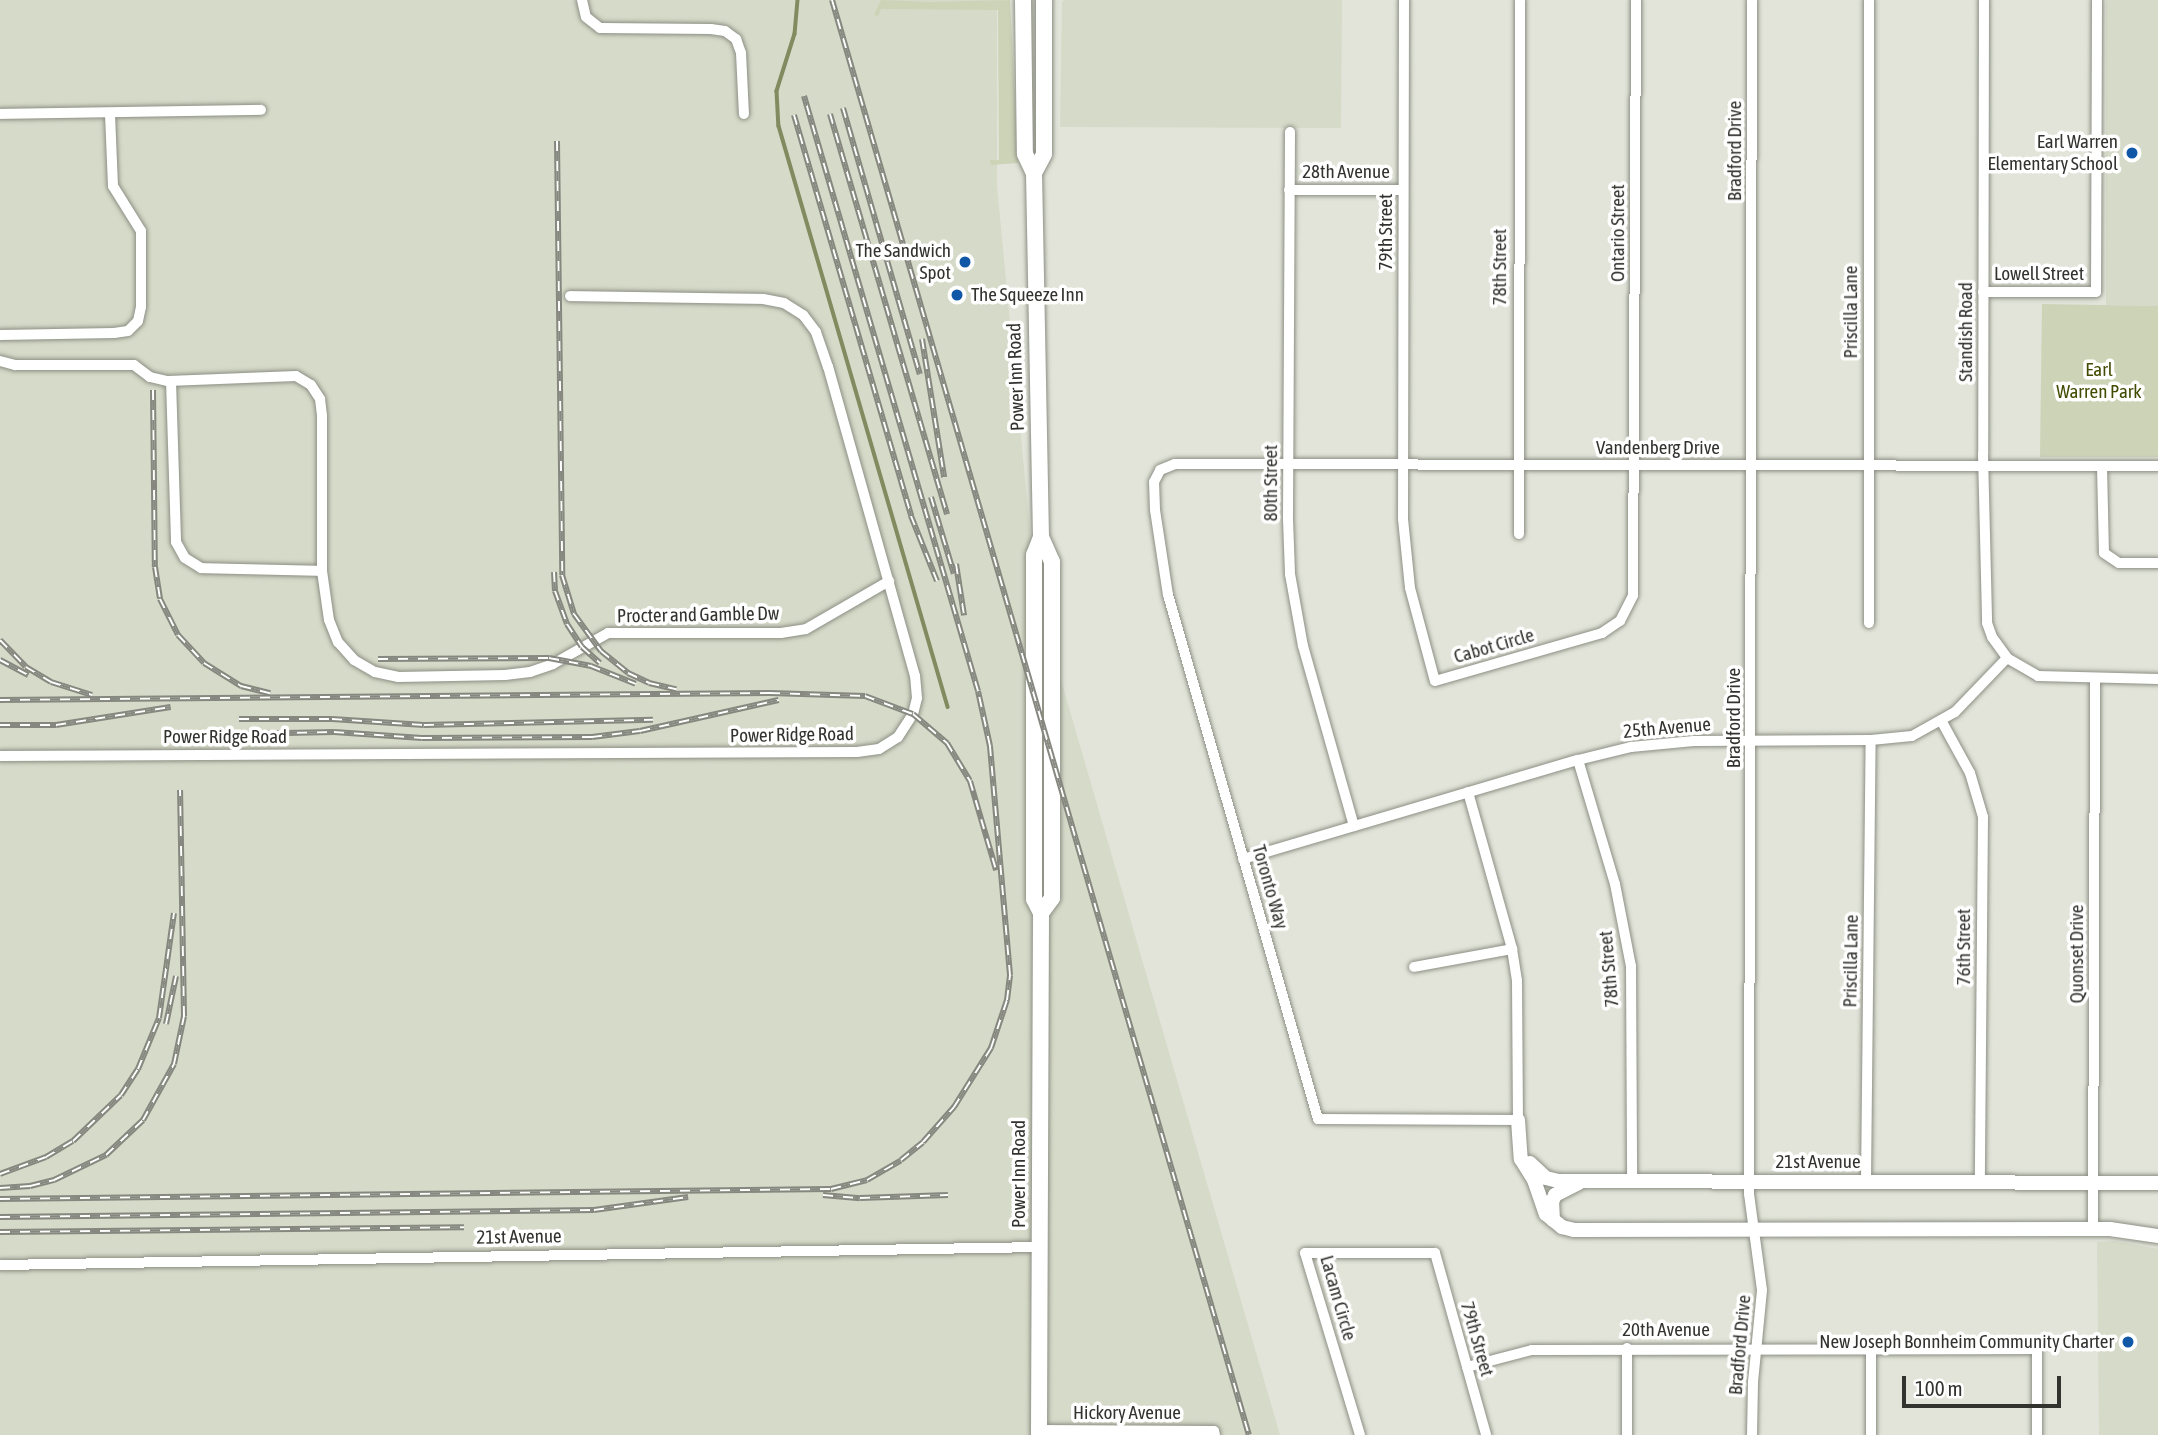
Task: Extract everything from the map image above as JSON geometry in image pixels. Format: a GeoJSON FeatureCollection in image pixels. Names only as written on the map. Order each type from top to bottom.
{"type":"FeatureCollection","features":[{"type":"Feature","properties":{"kind":"main road","name":"Power Inn Road"},"geometry":{"type":"LineString","coordinates":[[1023,0],[1025,153],[1034,173],[1041,537],[1034,555],[1034,899],[1041,913],[1039,1433]]}},
{"type":"Feature","properties":{"kind":"main road","name":"Power Inn Road"},"geometry":{"type":"LineString","coordinates":[[1034,173],[1044,154],[1044,0]]}},
{"type":"Feature","properties":{"kind":"street"},"geometry":{"type":"LineString","coordinates":[[582,0],[586,17],[600,28],[725,31],[736,39],[741,53],[744,114]]}},
{"type":"Feature","properties":{"kind":"street","name":"79th Street"},"geometry":{"type":"LineString","coordinates":[[1402,465],[1404,0]]}},
{"type":"Feature","properties":{"kind":"street","name":"78th Street"},"geometry":{"type":"LineString","coordinates":[[1519,534],[1520,0]]}},
{"type":"Feature","properties":{"kind":"street","name":"Ontario Street"},"geometry":{"type":"LineString","coordinates":[[1634,465],[1636,0]]}},
{"type":"Feature","properties":{"kind":"street","name":"Bradford Drive"},"geometry":{"type":"LineString","coordinates":[[1752,0],[1750,1181],[1762,1290],[1753,1382],[1752,1435]]}},
{"type":"Feature","properties":{"kind":"street","name":"Priscilla Lane"},"geometry":{"type":"LineString","coordinates":[[1869,0],[1869,623]]}},
{"type":"Feature","properties":{"kind":"street","name":"Standish Road"},"geometry":{"type":"LineString","coordinates":[[1984,0],[1985,610],[1992,637],[2007,658]]}},
{"type":"Feature","properties":{"kind":"street","name":"Lowell Street"},"geometry":{"type":"LineString","coordinates":[[1983,292],[2096,292],[2097,0]]}},
{"type":"Feature","properties":{"kind":"street"},"geometry":{"type":"LineString","coordinates":[[0,114],[261,110]]}},
{"type":"Feature","properties":{"kind":"street"},"geometry":{"type":"LineString","coordinates":[[0,335],[114,333],[128,331],[138,321],[141,307],[141,231],[113,186],[110,114]]}},
{"type":"Feature","properties":{"kind":"street","name":"80th Street"},"geometry":{"type":"LineString","coordinates":[[1290,132],[1288,546],[1295,610],[1354,826]]}},
{"type":"Feature","properties":{"kind":"street","name":"28th Avenue"},"geometry":{"type":"LineString","coordinates":[[1289,190],[1403,190]]}},
{"type":"Feature","properties":{"kind":"street","name":"Power Ridge Road"},"geometry":{"type":"LineString","coordinates":[[0,756],[844,752],[879,749],[898,737],[912,719],[917,698],[915,676],[816,332],[803,315],[784,303],[763,299],[570,296]]}},
{"type":"Feature","properties":{"kind":"street","name":"Procter and Gamble Dw"},"geometry":{"type":"LineString","coordinates":[[0,361],[15,365],[134,365],[150,377],[171,381],[296,376],[311,385],[320,399],[322,416],[322,571],[329,620],[338,642],[354,660],[375,672],[398,677],[530,673],[553,664],[608,633],[781,633],[806,629],[889,581]]}},
{"type":"Feature","properties":{"kind":"street"},"geometry":{"type":"LineString","coordinates":[[171,381],[176,542],[185,558],[201,568],[322,571]]}},
{"type":"Feature","properties":{"kind":"street","name":"Vandenberg Drive"},"geometry":{"type":"LineString","coordinates":[[1160,470],[1175,464],[2158,466]]}},
{"type":"Feature","properties":{"kind":"street","name":"Cabot Circle"},"geometry":{"type":"LineString","coordinates":[[1402,465],[1402,519],[1410,588],[1435,681],[1602,633],[1620,621],[1633,595],[1634,465]]}},
{"type":"Feature","properties":{"kind":"street"},"geometry":{"type":"LineString","coordinates":[[2102,466],[2104,552],[2119,563],[2158,563]]}},
{"type":"Feature","properties":{"kind":"street","name":"Toronto Way"},"geometry":{"type":"LineString","coordinates":[[1160,470],[1154,482],[1161,569],[1318,1119],[1518,1120]]}},
{"type":"Feature","properties":{"kind":"street"},"geometry":{"type":"LineString","coordinates":[[2007,658],[2038,676],[2158,679]]}},
{"type":"Feature","properties":{"kind":"street","name":"25th Avenue"},"geometry":{"type":"LineString","coordinates":[[1243,859],[1578,760],[1662,743],[1871,740],[1912,736],[1942,722],[2007,658]]}},
{"type":"Feature","properties":{"kind":"street","name":"Quonset Drive"},"geometry":{"type":"LineString","coordinates":[[2093,1229],[2095,679]]}},
{"type":"Feature","properties":{"kind":"street","name":"76th Street"},"geometry":{"type":"LineString","coordinates":[[1942,722],[1970,773],[1983,817],[1980,1182]]}},
{"type":"Feature","properties":{"kind":"street","name":"Priscilla Lane"},"geometry":{"type":"LineString","coordinates":[[1866,1182],[1871,740]]}},
{"type":"Feature","properties":{"kind":"street","name":"78th Street"},"geometry":{"type":"LineString","coordinates":[[1578,760],[1615,884],[1631,966],[1632,1181]]}},
{"type":"Feature","properties":{"kind":"street"},"geometry":{"type":"LineString","coordinates":[[1468,792],[1512,949],[1519,1005],[1518,1120],[1521,1159],[1535,1180],[1546,1214],[1554,1222],[1574,1230],[2093,1229],[2158,1236]]}},
{"type":"Feature","properties":{"kind":"street"},"geometry":{"type":"LineString","coordinates":[[1414,967],[1512,949]]}},
{"type":"Feature","properties":{"kind":"street","name":"21st Avenue"},"geometry":{"type":"LineString","coordinates":[[1519,1148],[1531,1165],[1546,1178],[1587,1181],[2158,1183]]}},
{"type":"Feature","properties":{"kind":"street"},"geometry":{"type":"LineString","coordinates":[[1554,1222],[1551,1212],[1555,1195],[1587,1181]]}},
{"type":"Feature","properties":{"kind":"street","name":"21st Avenue"},"geometry":{"type":"LineString","coordinates":[[0,1265],[1040,1247]]}},
{"type":"Feature","properties":{"kind":"street","name":"Lacam Circle"},"geometry":{"type":"LineString","coordinates":[[1360,1435],[1306,1253],[1435,1253]]}},
{"type":"Feature","properties":{"kind":"street","name":"79th Street"},"geometry":{"type":"LineString","coordinates":[[1435,1253],[1486,1435]]}},
{"type":"Feature","properties":{"kind":"street"},"geometry":{"type":"LineString","coordinates":[[1627,1348],[1627,1435]]}},
{"type":"Feature","properties":{"kind":"street"},"geometry":{"type":"LineString","coordinates":[[1871,1348],[1871,1435]]}},
{"type":"Feature","properties":{"kind":"street","name":"20th Avenue"},"geometry":{"type":"LineString","coordinates":[[1467,1367],[1532,1350],[2035,1349],[2037,1435]]}},
{"type":"Feature","properties":{"kind":"street","name":"Hickory Avenue"},"geometry":{"type":"LineString","coordinates":[[1039,1433],[1215,1433]]}},
{"type":"Feature","properties":{"kind":"shaded area"},"geometry":{"type":"Polygon","coordinates":[[[0,0],[997,0],[997,186],[1036,594],[1280,1435],[0,1435],[0,0]]]}},
{"type":"Feature","properties":{"kind":"shaded area"},"geometry":{"type":"Polygon","coordinates":[[[1064,0],[1342,0],[1341,128],[1060,127],[1064,0]]]}},
{"type":"Feature","properties":{"kind":"shaded area","name":"Earl Warren Elementary School"},"geometry":{"type":"Polygon","coordinates":[[[2106,0],[2158,0],[2158,306],[2106,305],[2106,0]]]}},
{"type":"Feature","properties":{"kind":"shaded area","name":"New Joseph Bonnheim Community Charter"},"geometry":{"type":"Polygon","coordinates":[[[2115,1241],[2158,1249],[2158,1435],[2099,1435],[2097,1242],[2115,1241]]]}},
{"type":"Feature","properties":{"kind":"green space"},"geometry":{"type":"Polygon","coordinates":[[[881,0],[1010,0],[1018,163],[991,165],[990,160],[999,160],[998,10],[881,9],[878,16],[874,15],[881,0]]]}},
{"type":"Feature","properties":{"kind":"green space","name":"Earl Warren Park"},"geometry":{"type":"Polygon","coordinates":[[[2042,304],[2158,306],[2158,457],[2040,457],[2042,304]]]}},
{"type":"Feature","properties":{"kind":"waterway"},"geometry":{"type":"LineString","coordinates":[[798,0],[795,34],[777,91],[779,126],[948,707]]}},
{"type":"Feature","properties":{"kind":"railway"},"geometry":{"type":"LineString","coordinates":[[832,0],[1249,1435]]}},
{"type":"Feature","properties":{"kind":"railway"},"geometry":{"type":"LineString","coordinates":[[0,1199],[831,1189],[867,1180],[901,1160],[923,1142],[954,1107],[991,1048],[1007,1000],[1010,975],[990,746],[978,691],[804,96]]}},
{"type":"Feature","properties":{"kind":"railway"},"geometry":{"type":"LineString","coordinates":[[843,108],[920,374]]}},
{"type":"Feature","properties":{"kind":"railway"},"geometry":{"type":"LineString","coordinates":[[830,114],[947,514]]}},
{"type":"Feature","properties":{"kind":"railway"},"geometry":{"type":"LineString","coordinates":[[794,115],[911,516],[937,581]]}},
{"type":"Feature","properties":{"kind":"railway"},"geometry":{"type":"LineString","coordinates":[[557,141],[562,575],[574,614],[601,651],[628,673],[649,683],[676,689]]}},
{"type":"Feature","properties":{"kind":"railway"},"geometry":{"type":"LineString","coordinates":[[922,339],[944,477]]}},
{"type":"Feature","properties":{"kind":"railway"},"geometry":{"type":"LineString","coordinates":[[153,390],[155,567],[160,599],[178,635],[204,663],[241,686],[270,693]]}},
{"type":"Feature","properties":{"kind":"railway"},"geometry":{"type":"LineString","coordinates":[[931,497],[954,574]]}},
{"type":"Feature","properties":{"kind":"railway"},"geometry":{"type":"LineString","coordinates":[[956,564],[964,615]]}},
{"type":"Feature","properties":{"kind":"railway"},"geometry":{"type":"LineString","coordinates":[[554,572],[555,591],[567,624],[582,647],[600,663]]}},
{"type":"Feature","properties":{"kind":"railway"},"geometry":{"type":"LineString","coordinates":[[0,640],[26,667],[51,682],[92,695]]}},
{"type":"Feature","properties":{"kind":"railway"},"geometry":{"type":"LineString","coordinates":[[378,659],[549,658],[591,666],[636,684]]}},
{"type":"Feature","properties":{"kind":"railway"},"geometry":{"type":"LineString","coordinates":[[0,660],[28,675]]}},
{"type":"Feature","properties":{"kind":"railway"},"geometry":{"type":"LineString","coordinates":[[0,700],[770,693],[865,696],[913,714],[947,743],[970,781],[996,870]]}},
{"type":"Feature","properties":{"kind":"railway"},"geometry":{"type":"LineString","coordinates":[[237,734],[334,732],[422,738],[592,737],[640,731],[779,700]]}},
{"type":"Feature","properties":{"kind":"railway"},"geometry":{"type":"LineString","coordinates":[[0,725],[56,725],[171,707]]}},
{"type":"Feature","properties":{"kind":"railway"},"geometry":{"type":"LineString","coordinates":[[239,719],[332,719],[424,725],[653,720]]}},
{"type":"Feature","properties":{"kind":"railway"},"geometry":{"type":"LineString","coordinates":[[0,1188],[30,1186],[54,1180],[106,1155],[143,1120],[174,1064],[184,1016],[180,790]]}},
{"type":"Feature","properties":{"kind":"railway"},"geometry":{"type":"LineString","coordinates":[[0,1174],[46,1157],[73,1141],[121,1095],[138,1069],[159,1018],[174,913]]}},
{"type":"Feature","properties":{"kind":"railway"},"geometry":{"type":"LineString","coordinates":[[166,1024],[176,976]]}},
{"type":"Feature","properties":{"kind":"railway"},"geometry":{"type":"LineString","coordinates":[[823,1195],[860,1198],[948,1195]]}},
{"type":"Feature","properties":{"kind":"railway"},"geometry":{"type":"LineString","coordinates":[[0,1217],[594,1210],[688,1197]]}},
{"type":"Feature","properties":{"kind":"railway"},"geometry":{"type":"LineString","coordinates":[[0,1232],[464,1227]]}},
{"type":"Feature","properties":{"kind":"place","name":"Earl Warren Elementary School"},"geometry":{"type":"Point","coordinates":[2132,153]}},
{"type":"Feature","properties":{"kind":"place","name":"The Sandwich Spot"},"geometry":{"type":"Point","coordinates":[965,262]}},
{"type":"Feature","properties":{"kind":"place","name":"The Squeeze Inn"},"geometry":{"type":"Point","coordinates":[957,295]}},
{"type":"Feature","properties":{"kind":"place","name":"New Joseph Bonnheim Community Charter"},"geometry":{"type":"Point","coordinates":[2128,1342]}}]}
